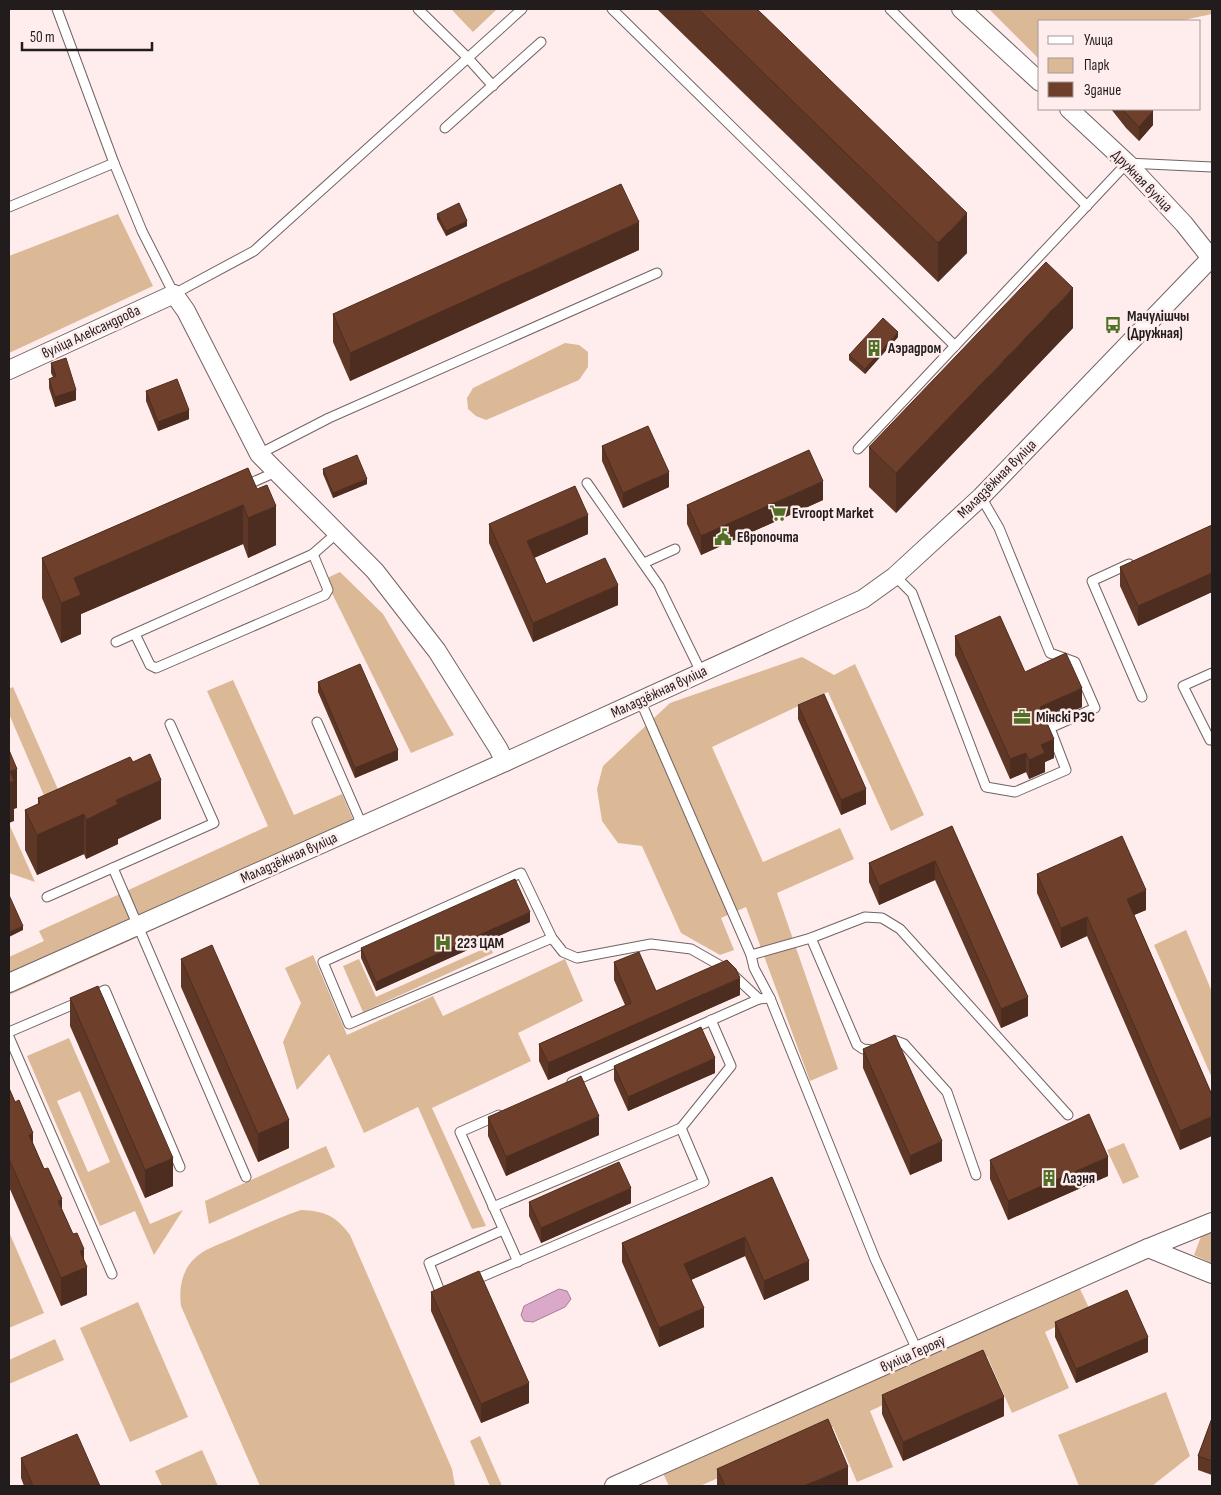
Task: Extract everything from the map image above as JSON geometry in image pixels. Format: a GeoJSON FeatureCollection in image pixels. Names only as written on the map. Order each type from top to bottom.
{"type":"FeatureCollection","features":[{"type":"Feature","properties":{"kind":"street"},"geometry":{"type":"LineString","coordinates":[[961,9],[1038,80]]}},
{"type":"Feature","properties":{"kind":"street","name":"Дружная вуліца"},"geometry":{"type":"LineString","coordinates":[[1069,110],[1127,163],[1184,224],[1212,258]]}},
{"type":"Feature","properties":{"kind":"street","name":"Маладзёжная вуліца"},"geometry":{"type":"LineString","coordinates":[[9,983],[505,762],[863,599],[895,576],[981,497],[1212,258]]}},
{"type":"Feature","properties":{"kind":"street"},"geometry":{"type":"LineString","coordinates":[[174,294],[186,311],[259,454],[375,571],[437,651],[505,762]]}},
{"type":"Feature","properties":{"kind":"street","name":"вуліца Александрова"},"geometry":{"type":"LineString","coordinates":[[9,370],[174,294]]}},
{"type":"Feature","properties":{"kind":"street","name":"вуліца Герояў"},"geometry":{"type":"LineString","coordinates":[[614,1486],[1148,1248],[1212,1222]]}},
{"type":"Feature","properties":{"kind":"street"},"geometry":{"type":"LineString","coordinates":[[1148,1248],[1212,1274]]}},
{"type":"Feature","properties":{"kind":"lane"},"geometry":{"type":"LineString","coordinates":[[57,9],[114,163],[142,231],[174,294],[254,251],[522,9]]}},
{"type":"Feature","properties":{"kind":"lane"},"geometry":{"type":"LineString","coordinates":[[418,9],[468,57],[493,86]]}},
{"type":"Feature","properties":{"kind":"lane"},"geometry":{"type":"LineString","coordinates":[[612,9],[955,346]]}},
{"type":"Feature","properties":{"kind":"lane"},"geometry":{"type":"LineString","coordinates":[[890,9],[1087,206]]}},
{"type":"Feature","properties":{"kind":"lane"},"geometry":{"type":"LineString","coordinates":[[445,128],[541,42]]}},
{"type":"Feature","properties":{"kind":"lane"},"geometry":{"type":"LineString","coordinates":[[9,206],[114,163]]}},
{"type":"Feature","properties":{"kind":"lane"},"geometry":{"type":"LineString","coordinates":[[858,449],[1127,163],[1212,167]]}},
{"type":"Feature","properties":{"kind":"lane"},"geometry":{"type":"LineString","coordinates":[[259,454],[329,418],[657,273]]}},
{"type":"Feature","properties":{"kind":"lane"},"geometry":{"type":"LineString","coordinates":[[231,491],[276,472]]}},
{"type":"Feature","properties":{"kind":"lane"},"geometry":{"type":"LineString","coordinates":[[587,483],[659,586],[701,672]]}},
{"type":"Feature","properties":{"kind":"lane"},"geometry":{"type":"LineString","coordinates":[[895,576],[912,593],[986,787],[1015,792],[1066,770],[1050,728],[1095,708],[1076,662],[1050,653],[998,528],[981,497]]}},
{"type":"Feature","properties":{"kind":"lane"},"geometry":{"type":"LineString","coordinates":[[116,642],[312,554],[337,533]]}},
{"type":"Feature","properties":{"kind":"lane"},"geometry":{"type":"LineString","coordinates":[[644,563],[675,549]]}},
{"type":"Feature","properties":{"kind":"lane"},"geometry":{"type":"LineString","coordinates":[[135,634],[150,665],[156,668],[325,595],[328,590],[312,554]]}},
{"type":"Feature","properties":{"kind":"lane"},"geometry":{"type":"LineString","coordinates":[[1135,562],[1092,581],[1142,697]]}},
{"type":"Feature","properties":{"kind":"lane"},"geometry":{"type":"LineString","coordinates":[[1212,672],[1183,686],[1210,740],[1212,739]]}},
{"type":"Feature","properties":{"kind":"lane"},"geometry":{"type":"LineString","coordinates":[[640,700],[751,955],[754,968],[770,998],[875,1258],[918,1352]]}},
{"type":"Feature","properties":{"kind":"lane"},"geometry":{"type":"LineString","coordinates":[[317,722],[362,825]]}},
{"type":"Feature","properties":{"kind":"lane"},"geometry":{"type":"LineString","coordinates":[[47,897],[214,823],[170,724]]}},
{"type":"Feature","properties":{"kind":"lane"},"geometry":{"type":"LineString","coordinates":[[113,868],[246,1177]]}},
{"type":"Feature","properties":{"kind":"lane"},"geometry":{"type":"LineString","coordinates":[[552,938],[350,1024],[323,962],[521,873],[552,938],[563,952],[577,958],[651,944],[691,949],[728,970],[759,999]]}},
{"type":"Feature","properties":{"kind":"lane"},"geometry":{"type":"LineString","coordinates":[[751,955],[811,938],[865,917],[882,918],[900,929],[1068,1115]]}},
{"type":"Feature","properties":{"kind":"lane"},"geometry":{"type":"LineString","coordinates":[[811,938],[857,1045],[863,1050],[871,1051],[896,1041],[904,1044],[947,1092],[976,1175]]}},
{"type":"Feature","properties":{"kind":"lane"},"geometry":{"type":"LineString","coordinates":[[9,1032],[105,990],[180,1167]]}},
{"type":"Feature","properties":{"kind":"lane"},"geometry":{"type":"LineString","coordinates":[[567,1084],[759,999],[770,998]]}},
{"type":"Feature","properties":{"kind":"lane"},"geometry":{"type":"LineString","coordinates":[[493,1207],[681,1128],[731,1066],[711,1020]]}},
{"type":"Feature","properties":{"kind":"lane"},"geometry":{"type":"LineString","coordinates":[[9,1037],[112,1274]]}},
{"type":"Feature","properties":{"kind":"lane"},"geometry":{"type":"LineString","coordinates":[[505,1112],[460,1132],[518,1262]]}},
{"type":"Feature","properties":{"kind":"lane"},"geometry":{"type":"LineString","coordinates":[[503,1230],[429,1263],[441,1294],[704,1182],[681,1128]]}},
{"type":"Feature","properties":{"kind":"green space"},"geometry":{"type":"Polygon","coordinates":[[[451,9],[497,9],[473,32],[451,9]]]}},
{"type":"Feature","properties":{"kind":"green space"},"geometry":{"type":"Polygon","coordinates":[[[989,9],[1212,9],[1212,14],[1184,20],[1038,20],[1038,58],[989,9]]]}},
{"type":"Feature","properties":{"kind":"green space"},"geometry":{"type":"Polygon","coordinates":[[[118,214],[153,286],[9,353],[9,256],[118,214]]]}},
{"type":"Feature","properties":{"kind":"green space"},"geometry":{"type":"Polygon","coordinates":[[[565,343],[579,345],[588,352],[588,367],[579,380],[486,420],[476,416],[468,409],[467,398],[473,388],[565,343]]]}},
{"type":"Feature","properties":{"kind":"green space"},"geometry":{"type":"Polygon","coordinates":[[[340,572],[383,614],[454,735],[411,753],[325,579],[340,572]]]}},
{"type":"Feature","properties":{"kind":"green space"},"geometry":{"type":"Polygon","coordinates":[[[802,657],[834,675],[855,664],[924,815],[891,831],[828,692],[712,747],[763,862],[840,828],[854,859],[777,893],[838,1069],[810,1081],[746,907],[721,918],[734,950],[720,955],[681,933],[642,846],[618,843],[602,821],[597,789],[603,766],[670,703],[802,657]]]}},
{"type":"Feature","properties":{"kind":"green space"},"geometry":{"type":"Polygon","coordinates":[[[233,680],[294,815],[342,794],[354,822],[9,977],[9,957],[44,941],[39,931],[268,826],[207,691],[233,680]]]}},
{"type":"Feature","properties":{"kind":"green space"},"geometry":{"type":"Polygon","coordinates":[[[13,687],[60,794],[46,800],[9,714],[9,689],[13,687]]]}},
{"type":"Feature","properties":{"kind":"green space"},"geometry":{"type":"Polygon","coordinates":[[[10,826],[35,882],[9,873],[10,826]]]}},
{"type":"Feature","properties":{"kind":"green space"},"geometry":{"type":"Polygon","coordinates":[[[1186,930],[1212,992],[1212,1078],[1154,945],[1186,930]]]}},
{"type":"Feature","properties":{"kind":"green space"},"geometry":{"type":"Polygon","coordinates":[[[136,932],[138,937],[9,995],[9,989],[136,932]]]}},
{"type":"Feature","properties":{"kind":"green space"},"geometry":{"type":"Polygon","coordinates":[[[490,946],[493,953],[363,1012],[343,966],[359,959],[376,997],[490,946]]]}},
{"type":"Feature","properties":{"kind":"green space"},"geometry":{"type":"Polygon","coordinates":[[[313,955],[347,1035],[433,996],[443,1016],[565,959],[583,1001],[518,1033],[531,1061],[432,1108],[486,1226],[472,1229],[418,1107],[364,1133],[329,1054],[297,1090],[283,1042],[301,1003],[285,968],[313,955]]]}},
{"type":"Feature","properties":{"kind":"green space"},"geometry":{"type":"Polygon","coordinates":[[[69,1038],[150,1224],[183,1210],[154,1255],[135,1211],[100,1226],[27,1056],[69,1038]],[[80,1091],[57,1101],[88,1172],[110,1162],[80,1091]]]}},
{"type":"Feature","properties":{"kind":"green space"},"geometry":{"type":"Polygon","coordinates":[[[1124,1143],[1139,1177],[1123,1184],[1107,1150],[1124,1143]]]}},
{"type":"Feature","properties":{"kind":"green space"},"geometry":{"type":"Polygon","coordinates":[[[326,1146],[335,1167],[209,1224],[205,1201],[326,1146]]]}},
{"type":"Feature","properties":{"kind":"green space"},"geometry":{"type":"Polygon","coordinates":[[[301,1210],[323,1213],[335,1219],[350,1235],[452,1469],[455,1486],[260,1486],[181,1306],[180,1293],[186,1270],[193,1260],[202,1253],[267,1223],[301,1210]]]}},
{"type":"Feature","properties":{"kind":"green space"},"geometry":{"type":"Polygon","coordinates":[[[1212,1230],[1212,1263],[1194,1255],[1202,1234],[1212,1230]]]}},
{"type":"Feature","properties":{"kind":"green space"},"geometry":{"type":"Polygon","coordinates":[[[9,1232],[44,1313],[9,1328],[9,1232]]]}},
{"type":"Feature","properties":{"kind":"green space"},"geometry":{"type":"Polygon","coordinates":[[[1079,1287],[1090,1310],[1045,1332],[1069,1388],[1012,1413],[987,1356],[870,1411],[893,1467],[857,1482],[833,1427],[700,1486],[669,1486],[662,1471],[1079,1287]]]}},
{"type":"Feature","properties":{"kind":"green space"},"geometry":{"type":"Polygon","coordinates":[[[138,1302],[188,1417],[130,1442],[80,1328],[138,1302]]]}},
{"type":"Feature","properties":{"kind":"green space"},"geometry":{"type":"Polygon","coordinates":[[[55,1339],[64,1360],[9,1384],[9,1360],[55,1339]]]}},
{"type":"Feature","properties":{"kind":"green space"},"geometry":{"type":"Polygon","coordinates":[[[1166,1392],[1190,1456],[1152,1486],[1079,1486],[1058,1435],[1166,1392]]]}},
{"type":"Feature","properties":{"kind":"green space"},"geometry":{"type":"Polygon","coordinates":[[[480,1436],[502,1486],[490,1486],[470,1441],[480,1436]]]}},
{"type":"Feature","properties":{"kind":"green space"},"geometry":{"type":"Polygon","coordinates":[[[202,1450],[218,1486],[162,1486],[155,1471],[202,1450]]]}},
{"type":"Feature","properties":{"kind":"shaded area"},"geometry":{"type":"Polygon","coordinates":[[[559,1289],[567,1291],[571,1299],[565,1307],[533,1322],[524,1321],[521,1315],[524,1306],[559,1289]]]}},
{"type":"Feature","properties":{"kind":"building"},"geometry":{"type":"Polygon","coordinates":[[[698,9],[757,9],[967,213],[938,243],[698,9]]]}},
{"type":"Feature","properties":{"kind":"building"},"geometry":{"type":"Polygon","coordinates":[[[1123,110],[1153,111],[1139,127],[1123,110]]]}},
{"type":"Feature","properties":{"kind":"building"},"geometry":{"type":"Polygon","coordinates":[[[621,184],[639,222],[350,353],[333,314],[621,184]]]}},
{"type":"Feature","properties":{"kind":"building"},"geometry":{"type":"Polygon","coordinates":[[[459,203],[467,221],[446,231],[437,214],[459,203]]]}},
{"type":"Feature","properties":{"kind":"building"},"geometry":{"type":"Polygon","coordinates":[[[1046,262],[1073,288],[896,473],[869,447],[1046,262]]]}},
{"type":"Feature","properties":{"kind":"building","name":"Аэрадром"},"geometry":{"type":"Polygon","coordinates":[[[883,318],[898,332],[865,369],[849,355],[883,318]]]}},
{"type":"Feature","properties":{"kind":"building"},"geometry":{"type":"Polygon","coordinates":[[[66,358],[76,390],[55,397],[49,379],[56,376],[51,363],[66,358]]]}},
{"type":"Feature","properties":{"kind":"building"},"geometry":{"type":"Polygon","coordinates":[[[177,379],[189,410],[158,422],[146,391],[177,379]]]}},
{"type":"Feature","properties":{"kind":"building"},"geometry":{"type":"Polygon","coordinates":[[[648,426],[669,472],[623,493],[602,446],[648,426]]]}},
{"type":"Feature","properties":{"kind":"building"},"geometry":{"type":"Polygon","coordinates":[[[809,450],[823,481],[701,536],[687,505],[809,450]]]}},
{"type":"Feature","properties":{"kind":"building"},"geometry":{"type":"Polygon","coordinates":[[[357,455],[367,479],[333,493],[323,469],[357,455]]]}},
{"type":"Feature","properties":{"kind":"building"},"geometry":{"type":"Polygon","coordinates":[[[248,468],[257,489],[267,485],[276,506],[248,518],[243,505],[74,578],[81,595],[61,603],[42,558],[248,468]]]}},
{"type":"Feature","properties":{"kind":"building"},"geometry":{"type":"Polygon","coordinates":[[[575,486],[588,515],[527,541],[546,584],[605,558],[618,585],[533,623],[489,524],[575,486]]]}},
{"type":"Feature","properties":{"kind":"building"},"geometry":{"type":"Polygon","coordinates":[[[1212,525],[1212,573],[1138,606],[1120,567],[1212,525]]]}},
{"type":"Feature","properties":{"kind":"building","name":"Мінскі РЭС"},"geometry":{"type":"Polygon","coordinates":[[[1000,616],[1025,672],[1066,653],[1082,688],[1040,707],[1054,739],[1041,745],[1045,753],[1029,760],[1026,753],[1010,759],[955,636],[1000,616]]]}},
{"type":"Feature","properties":{"kind":"building"},"geometry":{"type":"Polygon","coordinates":[[[360,664],[398,750],[355,768],[318,682],[360,664]]]}},
{"type":"Feature","properties":{"kind":"building"},"geometry":{"type":"Polygon","coordinates":[[[824,694],[866,789],[841,800],[798,705],[824,694]]]}},
{"type":"Feature","properties":{"kind":"building"},"geometry":{"type":"Polygon","coordinates":[[[9,750],[17,769],[10,771],[14,781],[9,783],[9,750]]]}},
{"type":"Feature","properties":{"kind":"building"},"geometry":{"type":"Polygon","coordinates":[[[150,754],[161,780],[116,800],[118,804],[86,820],[84,814],[37,835],[25,810],[40,803],[38,798],[130,757],[133,762],[150,754]]]}},
{"type":"Feature","properties":{"kind":"building"},"geometry":{"type":"Polygon","coordinates":[[[952,826],[1028,997],[1001,1009],[935,861],[879,886],[869,863],[952,826]]]}},
{"type":"Feature","properties":{"kind":"building"},"geometry":{"type":"Polygon","coordinates":[[[1122,836],[1146,890],[1127,899],[1212,1095],[1212,1116],[1180,1131],[1087,917],[1061,928],[1037,874],[1122,836]]]}},
{"type":"Feature","properties":{"kind":"building"},"geometry":{"type":"Polygon","coordinates":[[[515,879],[530,912],[376,982],[361,948],[515,879]]]}},
{"type":"Feature","properties":{"kind":"building"},"geometry":{"type":"Polygon","coordinates":[[[9,895],[23,926],[9,932],[9,895]]]}},
{"type":"Feature","properties":{"kind":"building"},"geometry":{"type":"Polygon","coordinates":[[[212,945],[289,1120],[258,1134],[181,959],[212,945]]]}},
{"type":"Feature","properties":{"kind":"building"},"geometry":{"type":"Polygon","coordinates":[[[639,952],[656,991],[727,960],[736,969],[740,978],[548,1063],[539,1044],[631,1003],[614,962],[639,952]]]}},
{"type":"Feature","properties":{"kind":"building"},"geometry":{"type":"Polygon","coordinates":[[[98,986],[173,1158],[145,1170],[70,998],[98,986]]]}},
{"type":"Feature","properties":{"kind":"building"},"geometry":{"type":"Polygon","coordinates":[[[701,1027],[715,1058],[628,1097],[614,1066],[701,1027]]]}},
{"type":"Feature","properties":{"kind":"building"},"geometry":{"type":"Polygon","coordinates":[[[895,1035],[942,1141],[910,1156],[863,1049],[895,1035]]]}},
{"type":"Feature","properties":{"kind":"building"},"geometry":{"type":"Polygon","coordinates":[[[581,1076],[599,1116],[506,1157],[488,1117],[581,1076]]]}},
{"type":"Feature","properties":{"kind":"building"},"geometry":{"type":"Polygon","coordinates":[[[9,1088],[15,1102],[19,1100],[33,1133],[29,1135],[44,1169],[48,1168],[62,1199],[58,1201],[73,1234],[77,1233],[84,1249],[80,1251],[87,1267],[61,1278],[9,1159],[9,1088]]]}},
{"type":"Feature","properties":{"kind":"building"},"geometry":{"type":"Polygon","coordinates":[[[1089,1114],[1108,1157],[1008,1201],[990,1160],[1089,1114]]]}},
{"type":"Feature","properties":{"kind":"building"},"geometry":{"type":"Polygon","coordinates":[[[619,1162],[631,1188],[541,1228],[529,1202],[619,1162]]]}},
{"type":"Feature","properties":{"kind":"building"},"geometry":{"type":"Polygon","coordinates":[[[772,1177],[809,1261],[764,1281],[745,1237],[684,1264],[704,1308],[659,1328],[622,1243],[772,1177]]]}},
{"type":"Feature","properties":{"kind":"building"},"geometry":{"type":"Polygon","coordinates":[[[479,1271],[529,1383],[481,1404],[431,1292],[479,1271]]]}},
{"type":"Feature","properties":{"kind":"building"},"geometry":{"type":"Polygon","coordinates":[[[1127,1290],[1148,1337],[1076,1369],[1055,1322],[1127,1290]]]}},
{"type":"Feature","properties":{"kind":"building"},"geometry":{"type":"Polygon","coordinates":[[[983,1350],[1004,1397],[903,1442],[882,1395],[983,1350]]]}},
{"type":"Feature","properties":{"kind":"building"},"geometry":{"type":"Polygon","coordinates":[[[1212,1418],[1212,1461],[1198,1456],[1212,1418]]]}},
{"type":"Feature","properties":{"kind":"building"},"geometry":{"type":"Polygon","coordinates":[[[828,1419],[848,1467],[804,1486],[725,1486],[717,1469],[828,1419]]]}},
{"type":"Feature","properties":{"kind":"building"},"geometry":{"type":"Polygon","coordinates":[[[77,1434],[100,1486],[33,1486],[21,1458],[77,1434]]]}},
{"type":"Feature","properties":{"kind":"place","name":"Мачулішчы (Дружная)"},"geometry":{"type":"Point","coordinates":[1113,325]}},
{"type":"Feature","properties":{"kind":"place","name":"Аэрадром"},"geometry":{"type":"Point","coordinates":[874,348]}},
{"type":"Feature","properties":{"kind":"place","name":"Evroopt Market"},"geometry":{"type":"Point","coordinates":[778,513]}},
{"type":"Feature","properties":{"kind":"place","name":"Европочта"},"geometry":{"type":"Point","coordinates":[723,537]}},
{"type":"Feature","properties":{"kind":"place","name":"Мінскі РЭС"},"geometry":{"type":"Point","coordinates":[1022,717]}},
{"type":"Feature","properties":{"kind":"place","name":"223 ЦAM"},"geometry":{"type":"Point","coordinates":[443,943]}},
{"type":"Feature","properties":{"kind":"place","name":"Лазня"},"geometry":{"type":"Point","coordinates":[1049,1178]}}]}
